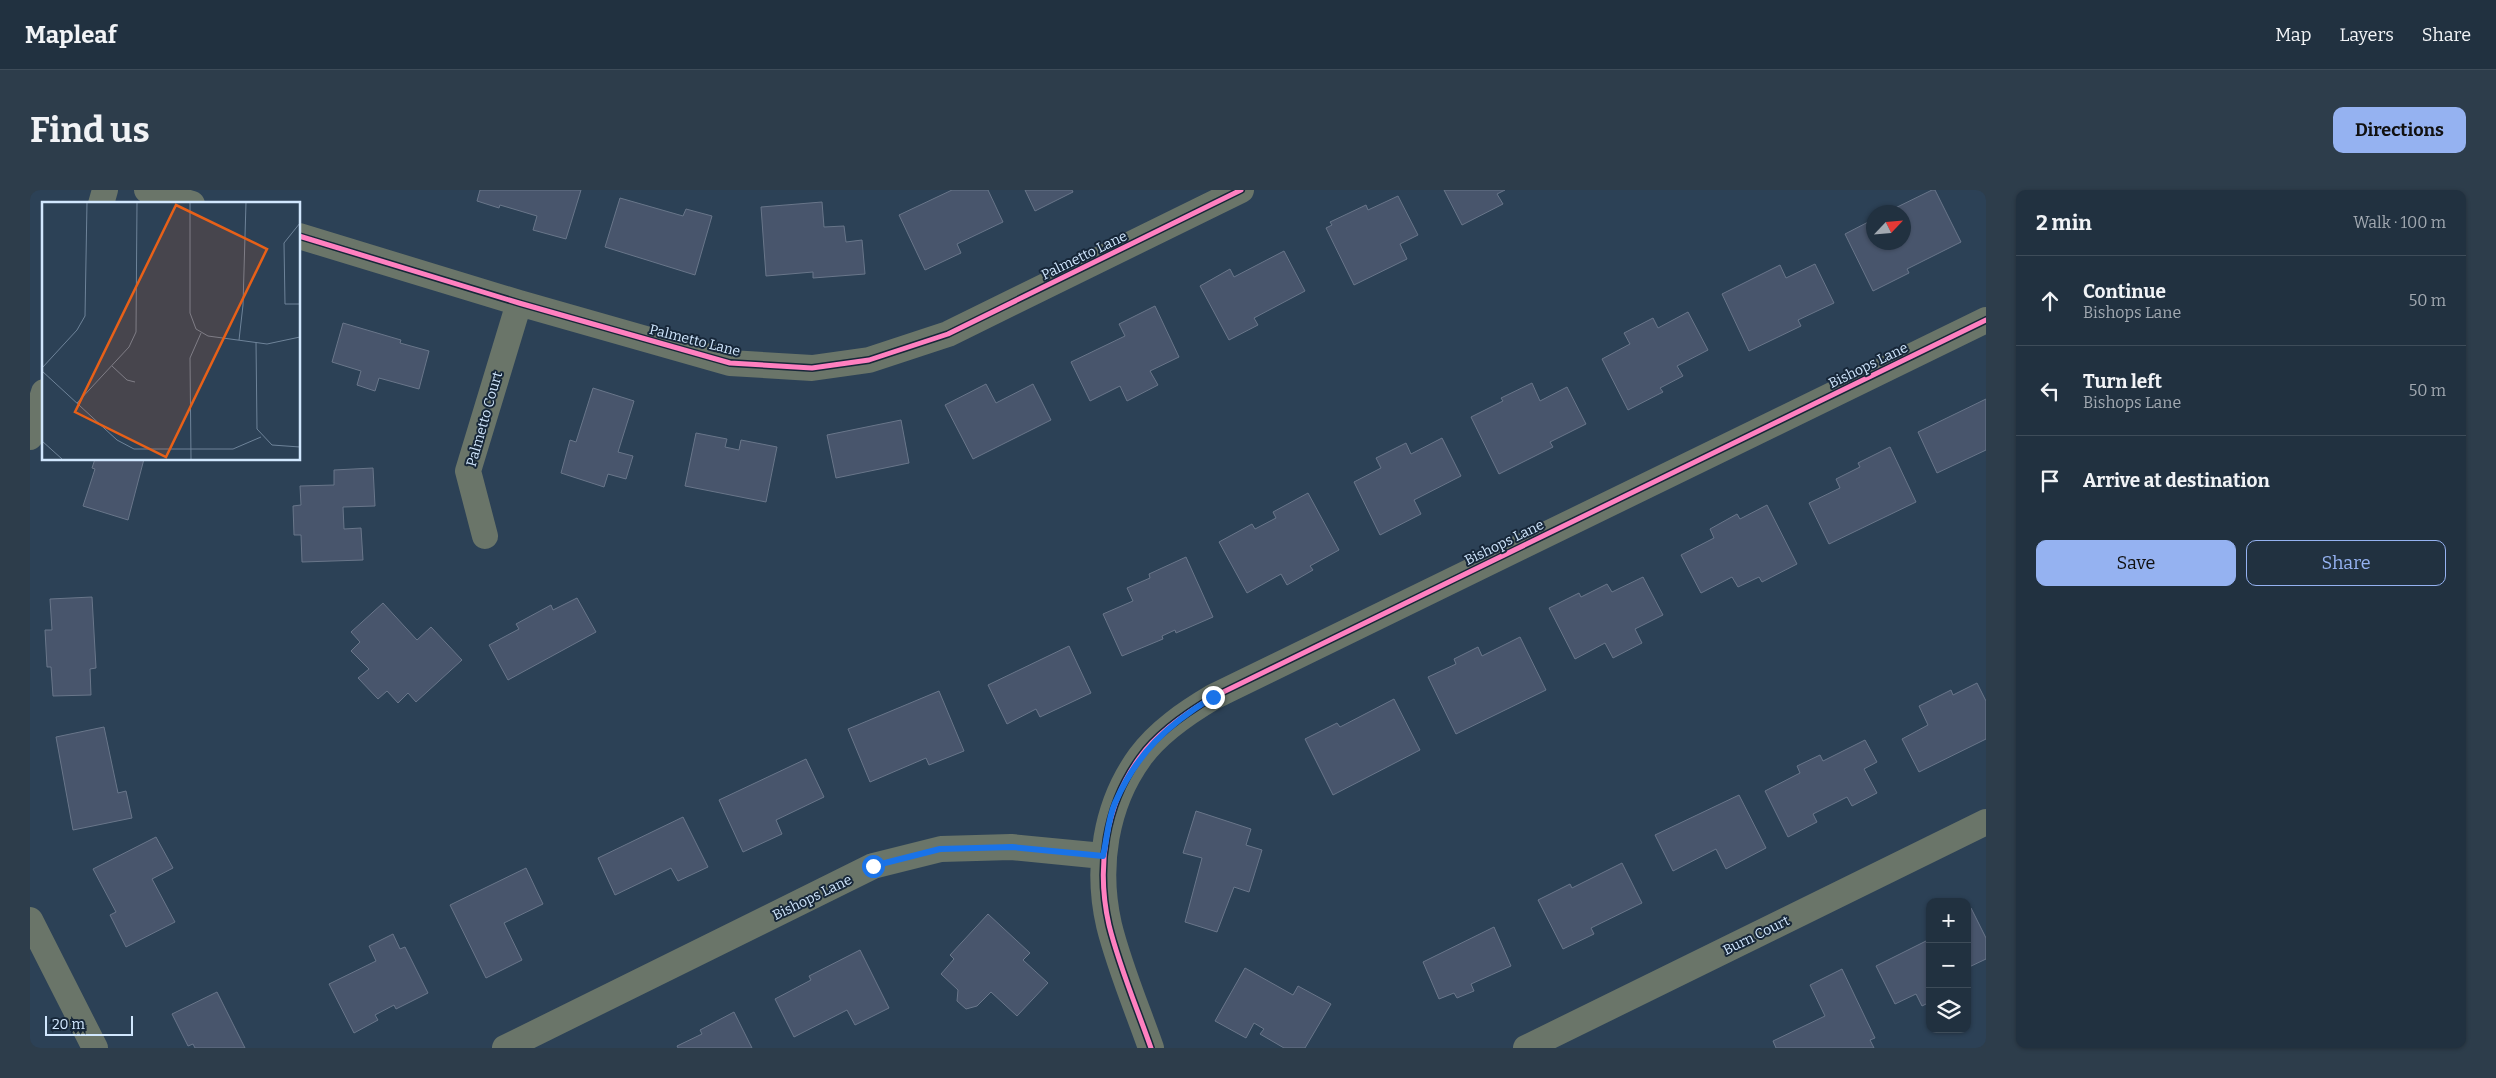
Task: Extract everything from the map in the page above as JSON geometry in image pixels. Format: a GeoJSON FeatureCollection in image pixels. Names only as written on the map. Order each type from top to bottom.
{"type":"FeatureCollection","features":[{"type":"Feature","properties":{"kind":"street"},"geometry":{"type":"LineString","coordinates":[[147,190],[186,202]]}},
{"type":"Feature","properties":{"kind":"street","name":"Palmetto Lane"},"geometry":{"type":"LineString","coordinates":[[300,236],[519,303],[730,363],[812,368],[869,360],[948,334],[1241,190]]}},
{"type":"Feature","properties":{"kind":"street","name":"Palmetto Court"},"geometry":{"type":"LineString","coordinates":[[485,536],[468,471],[519,303]]}},
{"type":"Feature","properties":{"kind":"street","name":"Bishops Lane"},"geometry":{"type":"LineString","coordinates":[[504,1048],[873,866],[940,849],[1012,847],[1103,856],[1115,804],[1140,757],[1179,718],[1213,697],[1986,320]]}},
{"type":"Feature","properties":{"kind":"street"},"geometry":{"type":"LineString","coordinates":[[30,437],[42,398]]}},
{"type":"Feature","properties":{"kind":"street","name":"Burn Court"},"geometry":{"type":"LineString","coordinates":[[1526,1048],[1986,822]]}},
{"type":"Feature","properties":{"kind":"street"},"geometry":{"type":"LineString","coordinates":[[1103,856],[1109,924],[1151,1048]]}},
{"type":"Feature","properties":{"kind":"street"},"geometry":{"type":"LineString","coordinates":[[30,920],[95,1048]]}},
{"type":"Feature","properties":{"kind":"building"},"geometry":{"type":"Polygon","coordinates":[[[480,190],[581,190],[566,239],[533,230],[537,216],[500,205],[499,208],[477,201],[480,190]]]}},
{"type":"Feature","properties":{"kind":"building"},"geometry":{"type":"Polygon","coordinates":[[[952,190],[988,190],[1003,222],[957,244],[961,253],[925,270],[899,215],[952,190]]]}},
{"type":"Feature","properties":{"kind":"building"},"geometry":{"type":"Polygon","coordinates":[[[1025,190],[1072,190],[1073,192],[1035,211],[1025,190]]]}},
{"type":"Feature","properties":{"kind":"building"},"geometry":{"type":"Polygon","coordinates":[[[1444,190],[1505,190],[1497,194],[1503,204],[1462,225],[1444,190]]]}},
{"type":"Feature","properties":{"kind":"building"},"geometry":{"type":"Polygon","coordinates":[[[1935,190],[1961,242],[1907,269],[1909,273],[1873,291],[1845,234],[1866,223],[1866,250],[1911,250],[1911,205],[1901,205],[1935,190]]]}},
{"type":"Feature","properties":{"kind":"building"},"geometry":{"type":"Polygon","coordinates":[[[1398,196],[1418,235],[1400,244],[1407,259],[1354,285],[1326,228],[1332,225],[1330,222],[1366,205],[1368,210],[1398,196]]]}},
{"type":"Feature","properties":{"kind":"building"},"geometry":{"type":"Polygon","coordinates":[[[620,198],[683,216],[686,209],[712,216],[695,275],[605,247],[620,198]]]}},
{"type":"Feature","properties":{"kind":"building"},"geometry":{"type":"Polygon","coordinates":[[[822,202],[824,227],[844,226],[846,242],[862,240],[865,274],[813,278],[813,272],[766,276],[761,207],[822,202]]]}},
{"type":"Feature","properties":{"kind":"building"},"geometry":{"type":"Polygon","coordinates":[[[1284,251],[1305,291],[1254,318],[1258,325],[1229,340],[1200,286],[1230,269],[1234,277],[1284,251]]]}},
{"type":"Feature","properties":{"kind":"building"},"geometry":{"type":"Polygon","coordinates":[[[1815,264],[1834,303],[1798,320],[1801,326],[1749,351],[1722,294],[1780,265],[1786,278],[1815,264]]]}},
{"type":"Feature","properties":{"kind":"building"},"geometry":{"type":"Polygon","coordinates":[[[1155,306],[1179,357],[1150,371],[1158,385],[1127,401],[1120,386],[1090,401],[1071,362],[1125,336],[1119,324],[1155,306]]]}},
{"type":"Feature","properties":{"kind":"building"},"geometry":{"type":"Polygon","coordinates":[[[1688,312],[1708,350],[1677,366],[1683,376],[1660,388],[1663,392],[1628,410],[1602,359],[1630,344],[1624,333],[1653,318],[1658,328],[1688,312]]]}},
{"type":"Feature","properties":{"kind":"building"},"geometry":{"type":"Polygon","coordinates":[[[343,323],[401,340],[400,343],[429,351],[419,389],[379,378],[375,391],[357,385],[361,371],[332,362],[343,323]]]}},
{"type":"Feature","properties":{"kind":"building"},"geometry":{"type":"Polygon","coordinates":[[[1532,383],[1540,401],[1567,387],[1586,424],[1550,442],[1553,447],[1499,474],[1471,417],[1503,401],[1501,398],[1532,383]]]}},
{"type":"Feature","properties":{"kind":"building"},"geometry":{"type":"Polygon","coordinates":[[[986,384],[996,403],[1033,384],[1051,420],[973,459],[945,405],[986,384]]]}},
{"type":"Feature","properties":{"kind":"building"},"geometry":{"type":"Polygon","coordinates":[[[593,388],[634,401],[618,452],[633,456],[626,479],[608,474],[604,487],[561,473],[570,440],[576,442],[593,388]]]}},
{"type":"Feature","properties":{"kind":"building"},"geometry":{"type":"Polygon","coordinates":[[[1986,399],[1986,450],[1937,473],[1918,432],[1986,399]]]}},
{"type":"Feature","properties":{"kind":"building"},"geometry":{"type":"Polygon","coordinates":[[[901,420],[909,463],[836,478],[827,435],[901,420]]]}},
{"type":"Feature","properties":{"kind":"building"},"geometry":{"type":"Polygon","coordinates":[[[696,433],[727,439],[725,447],[739,450],[741,440],[777,447],[766,502],[685,486],[696,433]]]}},
{"type":"Feature","properties":{"kind":"building"},"geometry":{"type":"Polygon","coordinates":[[[1442,438],[1461,476],[1414,500],[1421,514],[1380,535],[1354,482],[1381,468],[1376,458],[1406,443],[1411,454],[1442,438]]]}},
{"type":"Feature","properties":{"kind":"building"},"geometry":{"type":"Polygon","coordinates":[[[1890,447],[1916,502],[1829,544],[1809,503],[1840,488],[1836,479],[1860,467],[1858,463],[1890,447]]]}},
{"type":"Feature","properties":{"kind":"building"},"geometry":{"type":"Polygon","coordinates":[[[95,460],[144,460],[128,520],[83,506],[95,469],[92,468],[95,460]]]}},
{"type":"Feature","properties":{"kind":"building"},"geometry":{"type":"Polygon","coordinates":[[[373,468],[375,506],[343,507],[344,529],[361,528],[363,560],[302,562],[301,535],[294,535],[293,506],[301,505],[300,486],[334,485],[334,470],[373,468]]]}},
{"type":"Feature","properties":{"kind":"building"},"geometry":{"type":"Polygon","coordinates":[[[1308,493],[1339,550],[1310,566],[1313,570],[1287,585],[1281,574],[1247,593],[1219,542],[1252,524],[1255,529],[1276,518],[1273,512],[1308,493]]]}},
{"type":"Feature","properties":{"kind":"building"},"geometry":{"type":"Polygon","coordinates":[[[1767,505],[1797,564],[1762,582],[1759,577],[1738,587],[1732,577],[1701,593],[1681,555],[1714,538],[1710,529],[1737,514],[1740,519],[1767,505]]]}},
{"type":"Feature","properties":{"kind":"building"},"geometry":{"type":"Polygon","coordinates":[[[1186,557],[1213,617],[1176,633],[1175,630],[1162,636],[1163,639],[1122,656],[1103,614],[1133,601],[1127,588],[1150,578],[1149,574],[1186,557]]]}},
{"type":"Feature","properties":{"kind":"building"},"geometry":{"type":"Polygon","coordinates":[[[1643,577],[1663,615],[1635,629],[1642,643],[1613,658],[1605,643],[1575,659],[1549,608],[1579,593],[1581,597],[1607,584],[1612,592],[1643,577]]]}},
{"type":"Feature","properties":{"kind":"building"},"geometry":{"type":"Polygon","coordinates":[[[92,597],[96,668],[90,669],[91,695],[53,696],[51,667],[47,667],[45,630],[52,630],[50,599],[92,597]]]}},
{"type":"Feature","properties":{"kind":"building"},"geometry":{"type":"Polygon","coordinates":[[[577,598],[596,632],[508,680],[489,645],[519,629],[516,624],[551,605],[553,610],[577,598]]]}},
{"type":"Feature","properties":{"kind":"building"},"geometry":{"type":"Polygon","coordinates":[[[383,603],[417,640],[431,627],[462,660],[416,702],[408,693],[398,703],[387,691],[378,699],[358,678],[369,669],[351,651],[360,642],[351,632],[383,603]]]}},
{"type":"Feature","properties":{"kind":"building"},"geometry":{"type":"Polygon","coordinates":[[[1520,637],[1546,690],[1456,734],[1428,677],[1456,664],[1454,659],[1478,647],[1482,656],[1520,637]]]}},
{"type":"Feature","properties":{"kind":"building"},"geometry":{"type":"Polygon","coordinates":[[[1069,646],[1091,693],[1040,717],[1036,709],[1007,724],[988,685],[1069,646]]]}},
{"type":"Feature","properties":{"kind":"building"},"geometry":{"type":"Polygon","coordinates":[[[1977,683],[1986,701],[1986,739],[1919,772],[1902,739],[1928,725],[1919,706],[1951,690],[1953,695],[1977,683]]]}},
{"type":"Feature","properties":{"kind":"building"},"geometry":{"type":"Polygon","coordinates":[[[939,691],[964,751],[929,765],[926,758],[870,782],[848,729],[939,691]]]}},
{"type":"Feature","properties":{"kind":"building"},"geometry":{"type":"Polygon","coordinates":[[[1394,699],[1420,750],[1333,795],[1305,739],[1337,723],[1340,727],[1394,699]]]}},
{"type":"Feature","properties":{"kind":"building"},"geometry":{"type":"Polygon","coordinates":[[[104,727],[118,793],[126,791],[132,818],[73,830],[56,737],[104,727]]]}},
{"type":"Feature","properties":{"kind":"building"},"geometry":{"type":"Polygon","coordinates":[[[1865,740],[1877,762],[1864,769],[1877,793],[1852,806],[1847,797],[1813,814],[1817,822],[1788,837],[1765,791],[1800,773],[1797,766],[1820,755],[1823,761],[1865,740]]]}},
{"type":"Feature","properties":{"kind":"building"},"geometry":{"type":"Polygon","coordinates":[[[806,759],[824,797],[776,820],[782,834],[743,852],[719,800],[806,759]]]}},
{"type":"Feature","properties":{"kind":"building"},"geometry":{"type":"Polygon","coordinates":[[[1739,795],[1766,848],[1726,869],[1716,849],[1673,871],[1655,835],[1739,795]]]}},
{"type":"Feature","properties":{"kind":"building"},"geometry":{"type":"Polygon","coordinates":[[[1196,811],[1251,829],[1246,845],[1262,850],[1249,892],[1234,887],[1217,932],[1185,922],[1202,858],[1183,853],[1196,811]]]}},
{"type":"Feature","properties":{"kind":"building"},"geometry":{"type":"Polygon","coordinates":[[[683,817],[708,867],[678,881],[671,868],[615,895],[598,858],[683,817]]]}},
{"type":"Feature","properties":{"kind":"building"},"geometry":{"type":"Polygon","coordinates":[[[156,837],[173,868],[152,879],[175,922],[126,947],[110,915],[116,912],[93,869],[156,837]]]}},
{"type":"Feature","properties":{"kind":"building"},"geometry":{"type":"Polygon","coordinates":[[[1622,863],[1642,903],[1591,928],[1594,934],[1563,949],[1538,900],[1570,884],[1572,888],[1622,863]]]}},
{"type":"Feature","properties":{"kind":"building"},"geometry":{"type":"Polygon","coordinates":[[[526,868],[543,904],[504,923],[522,960],[486,978],[450,905],[526,868]]]}},
{"type":"Feature","properties":{"kind":"building"},"geometry":{"type":"Polygon","coordinates":[[[1971,908],[1986,938],[1986,959],[1971,966],[1971,908]]]}},
{"type":"Feature","properties":{"kind":"building"},"geometry":{"type":"Polygon","coordinates":[[[988,914],[1030,953],[1023,960],[1048,983],[1017,1016],[991,992],[977,1006],[966,1009],[957,1001],[958,990],[941,974],[954,959],[950,955],[988,914]]]}},
{"type":"Feature","properties":{"kind":"building"},"geometry":{"type":"Polygon","coordinates":[[[1494,927],[1511,966],[1471,984],[1474,991],[1457,998],[1454,993],[1439,999],[1423,962],[1494,927]]]}},
{"type":"Feature","properties":{"kind":"building"},"geometry":{"type":"Polygon","coordinates":[[[393,934],[400,949],[405,947],[428,993],[396,1009],[394,1005],[375,1015],[378,1020],[354,1033],[329,984],[376,961],[369,946],[393,934]]]}},
{"type":"Feature","properties":{"kind":"building"},"geometry":{"type":"Polygon","coordinates":[[[1926,941],[1926,1004],[1922,1006],[1916,994],[1895,1004],[1876,966],[1926,941]]]}},
{"type":"Feature","properties":{"kind":"building"},"geometry":{"type":"Polygon","coordinates":[[[860,950],[889,1008],[855,1025],[847,1010],[794,1037],[775,999],[811,980],[809,976],[860,950]]]}},
{"type":"Feature","properties":{"kind":"building"},"geometry":{"type":"Polygon","coordinates":[[[1245,968],[1293,995],[1298,986],[1331,1004],[1305,1048],[1284,1048],[1260,1034],[1264,1029],[1254,1023],[1246,1038],[1215,1021],[1245,968]]]}},
{"type":"Feature","properties":{"kind":"building"},"geometry":{"type":"Polygon","coordinates":[[[1842,969],[1875,1038],[1870,1040],[1874,1048],[1776,1048],[1773,1041],[1825,1016],[1810,985],[1842,969]]]}},
{"type":"Feature","properties":{"kind":"building"},"geometry":{"type":"Polygon","coordinates":[[[217,992],[245,1048],[195,1048],[193,1044],[188,1046],[172,1014],[217,992]]]}},
{"type":"Feature","properties":{"kind":"building"},"geometry":{"type":"Polygon","coordinates":[[[734,1012],[752,1048],[678,1048],[677,1046],[702,1034],[700,1030],[734,1012]]]}},
{"type":"Feature","properties":{"kind":"cycle path"},"geometry":{"type":"LineString","coordinates":[[300,236],[519,303],[730,363],[812,368],[869,360],[948,334],[1241,190]]}},
{"type":"Feature","properties":{"kind":"cycle path"},"geometry":{"type":"LineString","coordinates":[[1151,1048],[1113,940],[1105,903],[1103,881],[1106,838],[1111,816],[1119,795],[1140,757],[1164,731],[1213,697],[1986,320]]}},
{"type":"Feature","properties":{"kind":"route"},"geometry":{"type":"LineString","coordinates":[[873,866],[940,849],[1012,847],[1103,856],[1115,804],[1140,757],[1179,718],[1213,697]]}}]}
